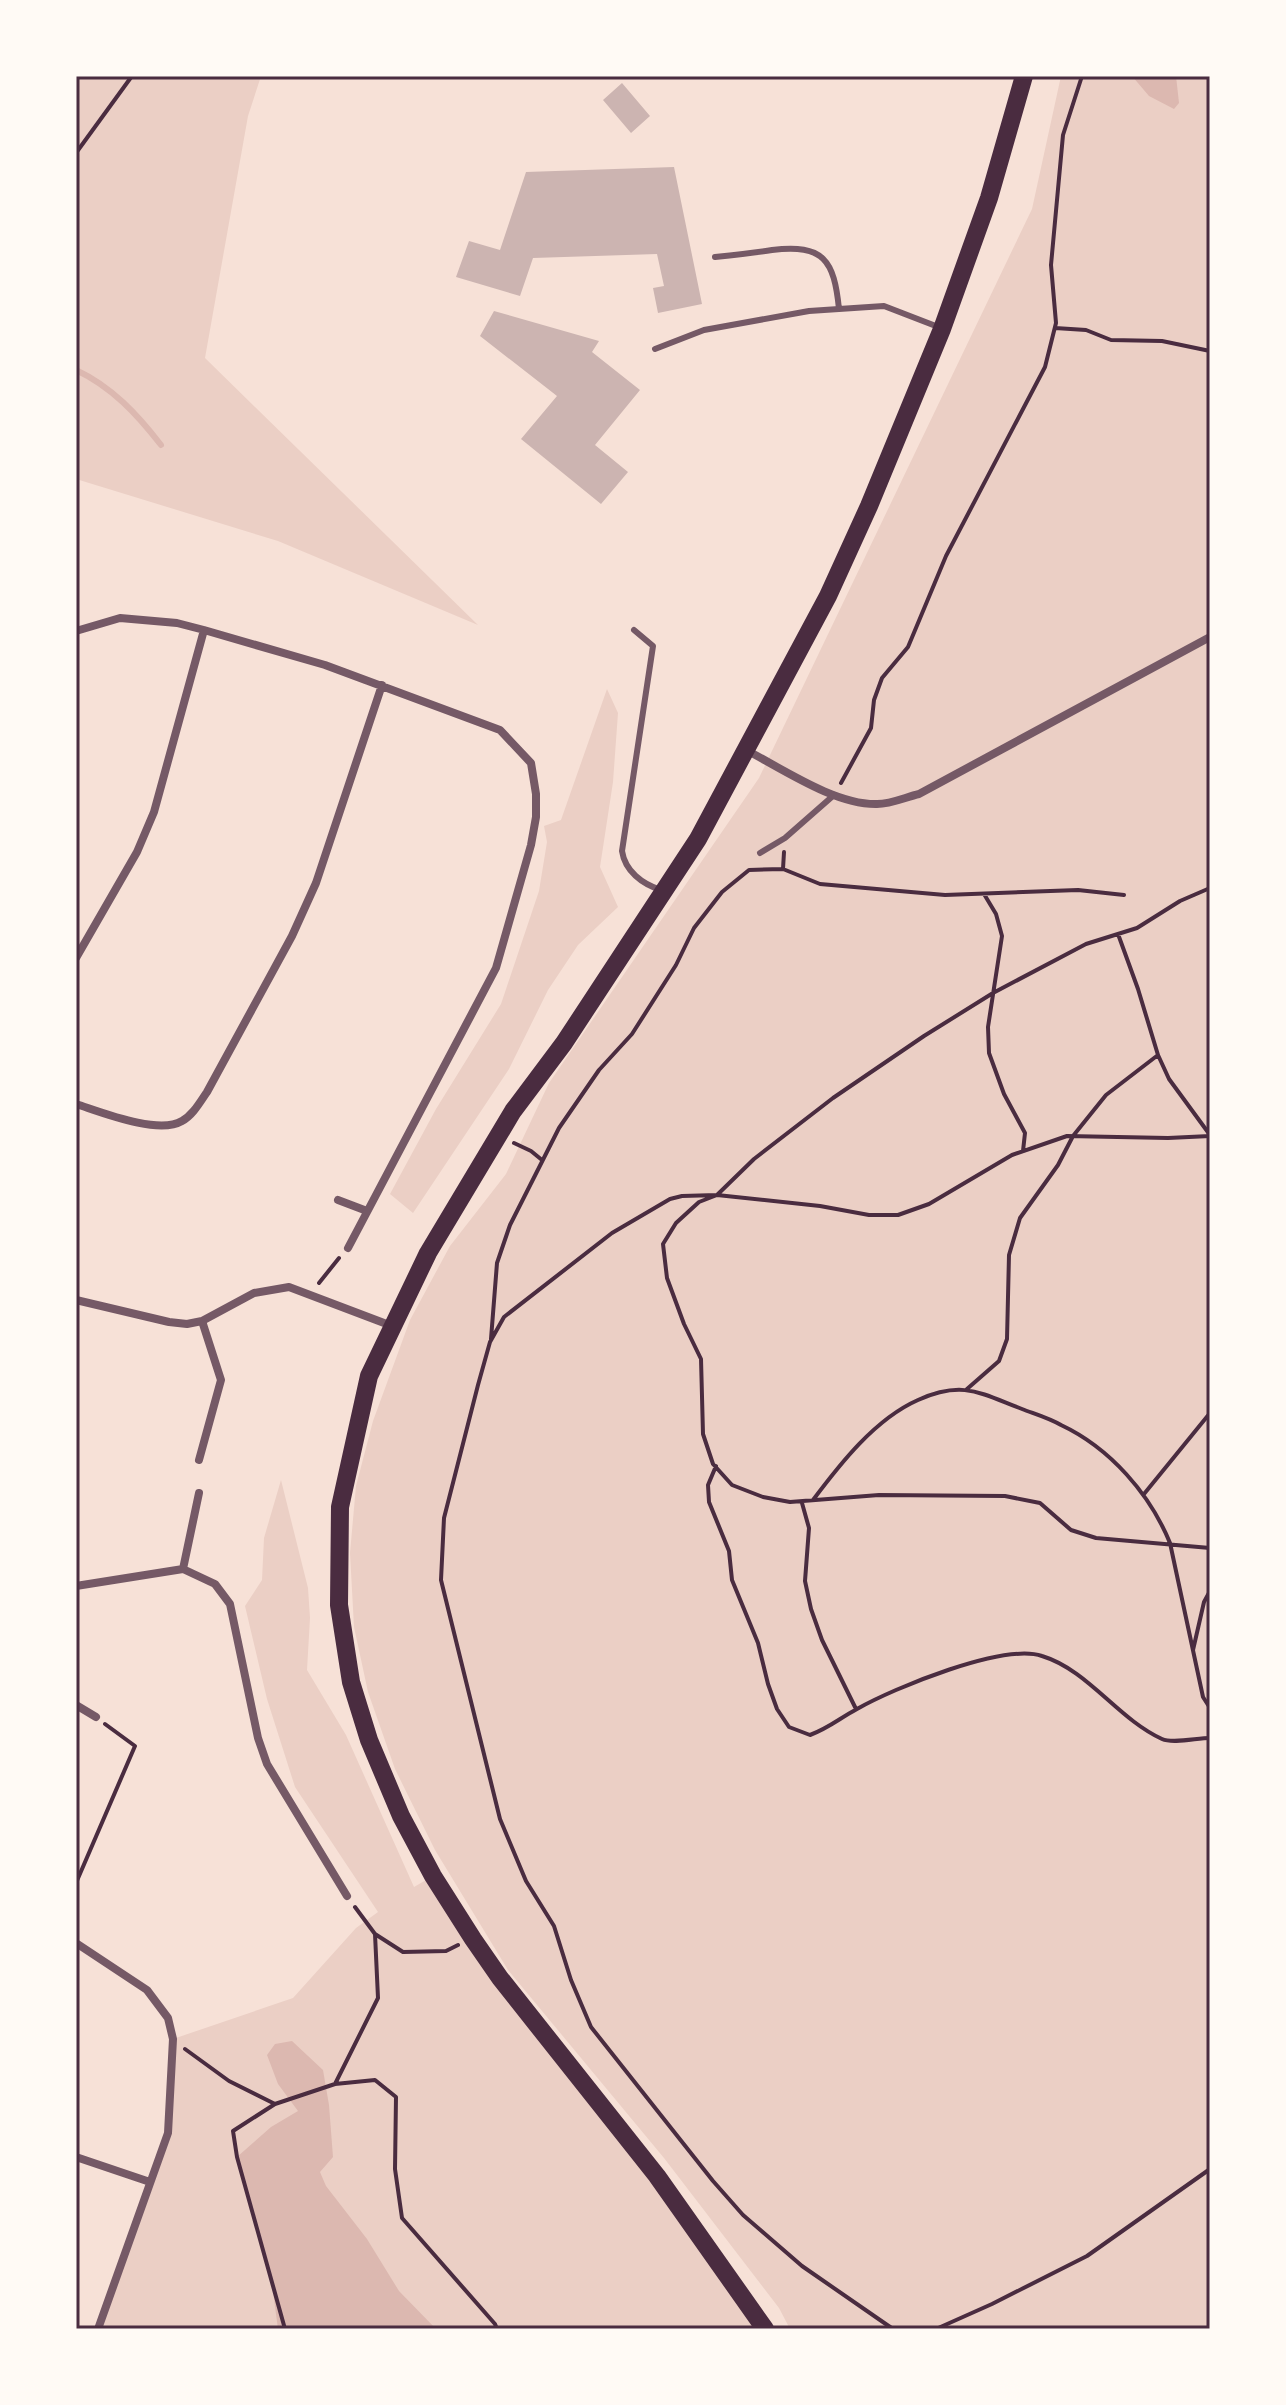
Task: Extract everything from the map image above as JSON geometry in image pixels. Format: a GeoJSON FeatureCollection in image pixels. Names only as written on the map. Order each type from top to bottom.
{"type":"FeatureCollection","features":[{"type":"Feature","properties":{"kind":"main road"},"geometry":{"type":"LineString","coordinates":[[765,2329],[666,2187],[500,1978],[433,1876],[407,1828],[369,1740],[351,1682],[339,1605],[340,1507],[369,1376],[428,1253],[498,1136],[564,1043],[698,839],[828,596],[942,329],[989,198],[1024,76]]}},
{"type":"Feature","properties":{"kind":"street"},"geometry":{"type":"LineString","coordinates":[[76,630],[120,618],[164,621],[325,665],[500,730],[531,763],[536,817],[496,968],[348,1248]]}},
{"type":"Feature","properties":{"kind":"street"},"geometry":{"type":"LineString","coordinates":[[76,958],[137,852],[154,812],[204,630]]}},
{"type":"Feature","properties":{"kind":"street"},"geometry":{"type":"LineString","coordinates":[[745,750],[834,795],[879,805],[919,794],[1210,637]]}},
{"type":"Feature","properties":{"kind":"street"},"geometry":{"type":"LineString","coordinates":[[76,1104],[159,1126],[170,1126],[182,1121],[199,1103],[292,936],[316,883],[382,685]]}},
{"type":"Feature","properties":{"kind":"street"},"geometry":{"type":"LineString","coordinates":[[338,1200],[367,1211]]}},
{"type":"Feature","properties":{"kind":"street"},"geometry":{"type":"LineString","coordinates":[[76,1300],[187,1324],[202,1321],[254,1293],[289,1287],[392,1326]]}},
{"type":"Feature","properties":{"kind":"street"},"geometry":{"type":"LineString","coordinates":[[199,1460],[221,1380],[202,1321]]}},
{"type":"Feature","properties":{"kind":"street"},"geometry":{"type":"LineString","coordinates":[[183,1569],[199,1493]]}},
{"type":"Feature","properties":{"kind":"street"},"geometry":{"type":"LineString","coordinates":[[76,1586],[183,1569],[215,1584],[230,1604],[258,1738],[267,1764],[347,1896]]}},
{"type":"Feature","properties":{"kind":"street"},"geometry":{"type":"LineString","coordinates":[[76,1705],[96,1717]]}},
{"type":"Feature","properties":{"kind":"street"},"geometry":{"type":"LineString","coordinates":[[76,1943],[147,1990],[168,2018],[173,2039],[168,2133],[98,2329]]}},
{"type":"Feature","properties":{"kind":"street"},"geometry":{"type":"LineString","coordinates":[[76,2157],[150,2182]]}},
{"type":"Feature","properties":{"kind":"lane"},"geometry":{"type":"LineString","coordinates":[[715,257],[798,247],[816,253],[828,264],[839,309]]}},
{"type":"Feature","properties":{"kind":"lane"},"geometry":{"type":"LineString","coordinates":[[655,349],[704,330],[809,311],[884,306],[942,329]]}},
{"type":"Feature","properties":{"kind":"lane"},"geometry":{"type":"LineString","coordinates":[[634,630],[653,646],[622,851],[624,861],[640,881],[665,891]]}},
{"type":"Feature","properties":{"kind":"lane"},"geometry":{"type":"LineString","coordinates":[[760,853],[785,838],[834,795]]}},
{"type":"Feature","properties":{"kind":"path"},"geometry":{"type":"LineString","coordinates":[[76,153],[132,76]]}},
{"type":"Feature","properties":{"kind":"path"},"geometry":{"type":"LineString","coordinates":[[834,795],[871,728],[874,700],[882,678],[908,647],[946,556],[1045,367],[1055,328],[1051,265],[1063,135],[1082,76]]}},
{"type":"Feature","properties":{"kind":"path"},"geometry":{"type":"LineString","coordinates":[[1055,328],[1086,330],[1111,340],[1162,341],[1210,351]]}},
{"type":"Feature","properties":{"kind":"path"},"geometry":{"type":"LineString","coordinates":[[783,869],[785,838]]}},
{"type":"Feature","properties":{"kind":"path"},"geometry":{"type":"LineString","coordinates":[[893,2329],[802,2266],[743,2215],[591,2027],[571,1980],[554,1926],[526,1881],[500,1819],[441,1580],[444,1518],[490,1342],[497,1263],[510,1225],[559,1128],[599,1070],[632,1034],[676,965],[694,928],[722,892],[749,870],[783,869],[820,884],[945,895],[1078,890],[1124,895]]}},
{"type":"Feature","properties":{"kind":"path"},"geometry":{"type":"LineString","coordinates":[[1210,888],[1180,901],[1137,928],[1086,944],[993,993],[924,1036],[833,1098],[754,1159],[717,1195],[699,1202],[676,1223],[663,1244],[667,1278],[701,1359],[703,1434],[716,1466],[732,1485],[763,1497],[801,1502],[879,1495],[1005,1496],[1040,1503],[1071,1530],[1096,1538],[1210,1548]]}},
{"type":"Feature","properties":{"kind":"path"},"geometry":{"type":"LineString","coordinates":[[984,894],[996,914],[1002,936],[988,1027],[989,1053],[1004,1094],[1025,1133],[1023,1151]]}},
{"type":"Feature","properties":{"kind":"path"},"geometry":{"type":"LineString","coordinates":[[1118,934],[1158,1055],[1169,1079],[1210,1135]]}},
{"type":"Feature","properties":{"kind":"path"},"geometry":{"type":"LineString","coordinates":[[967,1389],[999,1361],[1007,1339],[1009,1255],[1020,1218],[1058,1165],[1073,1136],[1119,1083],[1158,1055]]}},
{"type":"Feature","properties":{"kind":"path"},"geometry":{"type":"LineString","coordinates":[[490,1342],[504,1317],[612,1233],[670,1199],[717,1195],[820,1206],[869,1215],[898,1215],[929,1204],[963,1182],[1023,1151],[1067,1136],[1168,1138],[1210,1135]]}},
{"type":"Feature","properties":{"kind":"path"},"geometry":{"type":"LineString","coordinates":[[498,1136],[531,1151],[542,1160]]}},
{"type":"Feature","properties":{"kind":"path"},"geometry":{"type":"LineString","coordinates":[[310,1294],[348,1248]]}},
{"type":"Feature","properties":{"kind":"path"},"geometry":{"type":"LineString","coordinates":[[812,1502],[843,1460],[880,1425],[916,1400],[967,1389],[986,1393],[1062,1425],[1103,1451],[1144,1494],[1163,1525],[1170,1543],[1203,1697],[1210,1708]]}},
{"type":"Feature","properties":{"kind":"path"},"geometry":{"type":"LineString","coordinates":[[1144,1494],[1210,1413]]}},
{"type":"Feature","properties":{"kind":"path"},"geometry":{"type":"LineString","coordinates":[[716,1466],[708,1485],[709,1502],[729,1551],[732,1580],[758,1643],[768,1684],[777,1709],[789,1727],[810,1735],[831,1727],[856,1709],[976,1661],[1020,1654],[1042,1655],[1096,1688],[1126,1718],[1164,1740],[1210,1738]]}},
{"type":"Feature","properties":{"kind":"path"},"geometry":{"type":"LineString","coordinates":[[801,1502],[809,1528],[805,1581],[811,1609],[822,1640],[856,1709]]}},
{"type":"Feature","properties":{"kind":"path"},"geometry":{"type":"LineString","coordinates":[[1193,1653],[1195,1635],[1210,1591]]}},
{"type":"Feature","properties":{"kind":"path"},"geometry":{"type":"LineString","coordinates":[[76,1883],[135,1746],[96,1717]]}},
{"type":"Feature","properties":{"kind":"path"},"geometry":{"type":"LineString","coordinates":[[347,1896],[375,1934],[403,1952],[446,1951],[473,1939]]}},
{"type":"Feature","properties":{"kind":"path"},"geometry":{"type":"LineString","coordinates":[[335,2084],[378,1998],[375,1934]]}},
{"type":"Feature","properties":{"kind":"path"},"geometry":{"type":"LineString","coordinates":[[180,2046],[229,2081],[275,2104]]}},
{"type":"Feature","properties":{"kind":"path"},"geometry":{"type":"LineString","coordinates":[[285,2329],[237,2157],[233,2131],[275,2104],[335,2084],[375,2080],[396,2097],[395,2169],[402,2218],[497,2329]]}},
{"type":"Feature","properties":{"kind":"path"},"geometry":{"type":"LineString","coordinates":[[936,2329],[1087,2256],[1210,2169]]}},
{"type":"Feature","properties":{"kind":"shaded area"},"geometry":{"type":"Polygon","coordinates":[[[76,76],[261,76],[248,116],[205,358],[478,625],[278,541],[76,479],[76,76]]]}},
{"type":"Feature","properties":{"kind":"shaded area"},"geometry":{"type":"Polygon","coordinates":[[[1061,76],[1210,76],[1210,2329],[790,2329],[779,2308],[664,2158],[508,1970],[435,1850],[395,1769],[368,1692],[354,1627],[350,1553],[356,1486],[373,1421],[410,1320],[450,1246],[506,1174],[549,1083],[759,778],[1032,209],[1061,76]]]}},
{"type":"Feature","properties":{"kind":"shaded area"},"geometry":{"type":"Polygon","coordinates":[[[1132,76],[1176,76],[1179,103],[1174,109],[1149,96],[1132,76]]]}},
{"type":"Feature","properties":{"kind":"shaded area"},"geometry":{"type":"Polygon","coordinates":[[[607,689],[618,713],[613,782],[600,867],[618,907],[578,945],[548,990],[509,1069],[413,1213],[390,1194],[436,1109],[501,1004],[539,891],[547,842],[544,826],[561,820],[607,689]]]}},
{"type":"Feature","properties":{"kind":"shaded area"},"geometry":{"type":"Polygon","coordinates":[[[281,1480],[308,1588],[307,1670],[346,1735],[414,1887],[433,1876],[765,2329],[98,2329],[168,2133],[173,2039],[293,1998],[356,1928],[378,1912],[295,1787],[267,1699],[245,1606],[262,1580],[264,1538],[281,1480]]]}},
{"type":"Feature","properties":{"kind":"shaded area"},"geometry":{"type":"Polygon","coordinates":[[[292,2041],[323,2070],[333,2157],[320,2172],[326,2186],[367,2239],[399,2291],[436,2329],[278,2329],[270,2269],[237,2157],[271,2127],[298,2111],[278,2084],[267,2055],[275,2044],[292,2041]]]}},
{"type":"Feature","properties":{"kind":"building"},"geometry":{"type":"Polygon","coordinates":[[[622,83],[650,116],[631,133],[603,100],[622,83]]]}},
{"type":"Feature","properties":{"kind":"building"},"geometry":{"type":"Polygon","coordinates":[[[674,167],[702,304],[658,313],[653,288],[664,286],[657,254],[533,258],[520,296],[456,277],[469,241],[500,250],[526,172],[674,167]]]}},
{"type":"Feature","properties":{"kind":"building"},"geometry":{"type":"Polygon","coordinates":[[[494,311],[599,341],[592,352],[640,390],[595,445],[628,472],[601,504],[521,439],[557,396],[480,336],[494,311]]]}},
{"type":"Feature","properties":{"kind":"waterway"},"geometry":{"type":"LineString","coordinates":[[76,370],[123,402],[161,445]]}}]}
